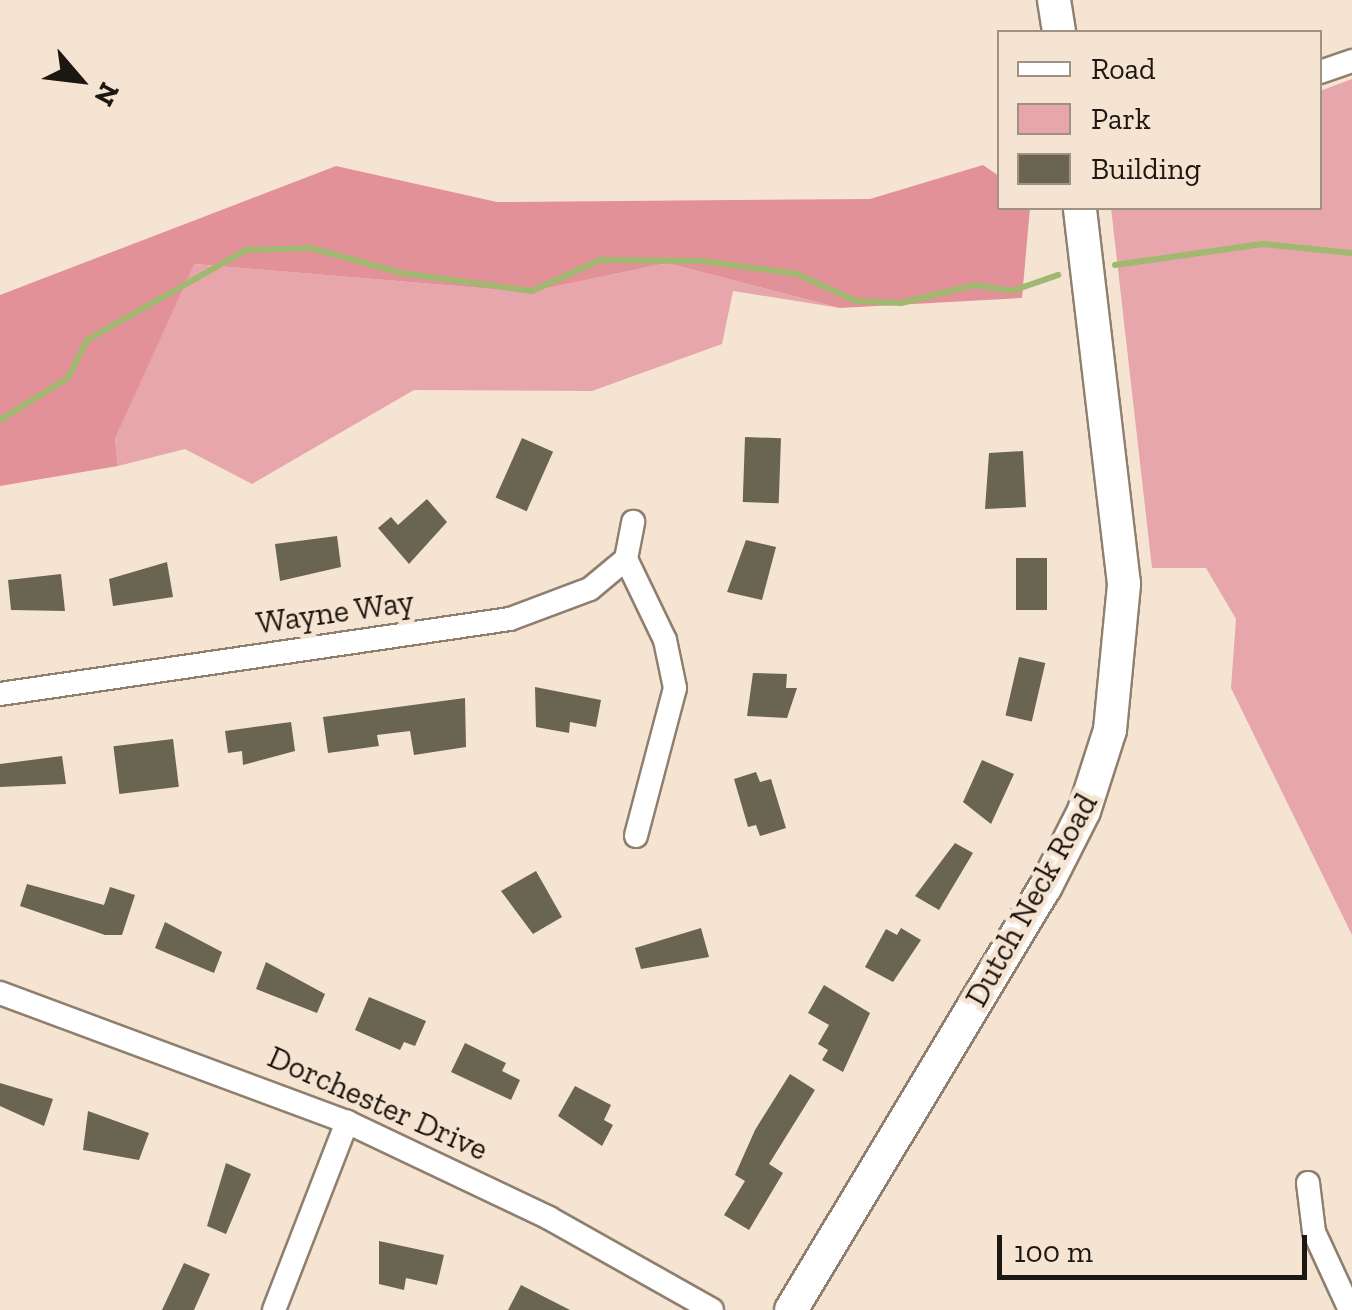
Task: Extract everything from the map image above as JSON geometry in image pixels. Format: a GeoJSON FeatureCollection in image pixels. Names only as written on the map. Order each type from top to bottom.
{"type":"FeatureCollection","features":[{"type":"Feature","properties":{"kind":"street"},"geometry":{"type":"LineString","coordinates":[[1054,0],[1058,30]]}},
{"type":"Feature","properties":{"kind":"street"},"geometry":{"type":"LineString","coordinates":[[1322,71],[1352,61]]}},
{"type":"Feature","properties":{"kind":"street","name":"Dutch Neck Road"},"geometry":{"type":"LineString","coordinates":[[791,1310],[1053,874],[1106,744],[1124,584],[1080,210]]}},
{"type":"Feature","properties":{"kind":"street"},"geometry":{"type":"LineString","coordinates":[[634,522],[626,559],[665,640],[675,688],[636,836]]}},
{"type":"Feature","properties":{"kind":"street","name":"Wayne Way"},"geometry":{"type":"LineString","coordinates":[[0,694],[510,619],[571,599],[626,559]]}},
{"type":"Feature","properties":{"kind":"street","name":"Dorchester Drive"},"geometry":{"type":"LineString","coordinates":[[0,993],[347,1122],[549,1218],[712,1310]]}},
{"type":"Feature","properties":{"kind":"street"},"geometry":{"type":"LineString","coordinates":[[274,1310],[347,1122]]}},
{"type":"Feature","properties":{"kind":"street"},"geometry":{"type":"LineString","coordinates":[[1308,1184],[1314,1232],[1350,1310]]}},
{"type":"Feature","properties":{"kind":"green space"},"geometry":{"type":"Polygon","coordinates":[[[1352,79],[1352,935],[1231,688],[1236,619],[1206,568],[1152,568],[1111,210],[1322,210],[1322,90],[1352,79]]]}},
{"type":"Feature","properties":{"kind":"green space"},"geometry":{"type":"Polygon","coordinates":[[[667,263],[840,308],[733,291],[722,344],[592,391],[414,390],[252,484],[185,449],[118,466],[115,439],[193,264],[529,292],[667,263]]]}},
{"type":"Feature","properties":{"kind":"shaded area"},"geometry":{"type":"Polygon","coordinates":[[[983,165],[997,175],[997,210],[1030,210],[1022,298],[840,308],[667,263],[529,292],[194,264],[115,439],[118,466],[0,486],[0,295],[336,166],[497,202],[870,199],[983,165]]]}},
{"type":"Feature","properties":{"kind":"building"},"geometry":{"type":"Polygon","coordinates":[[[745,437],[781,438],[779,503],[743,502],[745,437]]]}},
{"type":"Feature","properties":{"kind":"building"},"geometry":{"type":"Polygon","coordinates":[[[522,438],[553,452],[527,511],[496,497],[522,438]]]}},
{"type":"Feature","properties":{"kind":"building"},"geometry":{"type":"Polygon","coordinates":[[[1023,451],[1026,507],[985,509],[989,453],[1023,451]]]}},
{"type":"Feature","properties":{"kind":"building"},"geometry":{"type":"Polygon","coordinates":[[[427,499],[447,522],[409,564],[378,528],[391,517],[398,525],[427,499]]]}},
{"type":"Feature","properties":{"kind":"building"},"geometry":{"type":"Polygon","coordinates":[[[337,536],[341,567],[280,581],[275,544],[337,536]]]}},
{"type":"Feature","properties":{"kind":"building"},"geometry":{"type":"Polygon","coordinates":[[[746,540],[776,547],[762,600],[727,592],[746,540]]]}},
{"type":"Feature","properties":{"kind":"building"},"geometry":{"type":"Polygon","coordinates":[[[1016,558],[1047,558],[1047,610],[1016,610],[1016,558]]]}},
{"type":"Feature","properties":{"kind":"building"},"geometry":{"type":"Polygon","coordinates":[[[167,562],[173,597],[113,606],[109,579],[167,562]]]}},
{"type":"Feature","properties":{"kind":"building"},"geometry":{"type":"Polygon","coordinates":[[[61,574],[65,611],[11,610],[8,580],[61,574]]]}},
{"type":"Feature","properties":{"kind":"building"},"geometry":{"type":"Polygon","coordinates":[[[1019,657],[1045,663],[1032,722],[1006,715],[1019,657]]]}},
{"type":"Feature","properties":{"kind":"building"},"geometry":{"type":"Polygon","coordinates":[[[753,673],[787,674],[786,688],[797,688],[787,718],[747,716],[753,673]]]}},
{"type":"Feature","properties":{"kind":"building"},"geometry":{"type":"Polygon","coordinates":[[[535,687],[601,700],[596,727],[570,722],[569,733],[536,727],[535,687]]]}},
{"type":"Feature","properties":{"kind":"building"},"geometry":{"type":"Polygon","coordinates":[[[465,698],[466,747],[414,755],[410,731],[377,735],[379,746],[328,753],[323,717],[465,698]]]}},
{"type":"Feature","properties":{"kind":"building"},"geometry":{"type":"Polygon","coordinates":[[[291,722],[295,751],[243,765],[242,751],[228,753],[225,731],[291,722]]]}},
{"type":"Feature","properties":{"kind":"building"},"geometry":{"type":"Polygon","coordinates":[[[173,739],[179,787],[119,794],[113,746],[173,739]]]}},
{"type":"Feature","properties":{"kind":"building"},"geometry":{"type":"Polygon","coordinates":[[[62,756],[66,784],[0,787],[0,764],[62,756]]]}},
{"type":"Feature","properties":{"kind":"building"},"geometry":{"type":"Polygon","coordinates":[[[982,760],[1014,774],[991,824],[963,802],[982,760]]]}},
{"type":"Feature","properties":{"kind":"building"},"geometry":{"type":"Polygon","coordinates":[[[756,772],[760,782],[771,779],[786,828],[760,836],[756,825],[748,827],[734,779],[756,772]]]}},
{"type":"Feature","properties":{"kind":"building"},"geometry":{"type":"Polygon","coordinates":[[[955,843],[973,853],[939,910],[915,896],[955,843]]]}},
{"type":"Feature","properties":{"kind":"building"},"geometry":{"type":"Polygon","coordinates":[[[536,871],[562,917],[533,934],[501,891],[536,871]]]}},
{"type":"Feature","properties":{"kind":"building"},"geometry":{"type":"Polygon","coordinates":[[[27,884],[104,905],[110,887],[135,895],[122,935],[105,935],[20,906],[27,884]]]}},
{"type":"Feature","properties":{"kind":"building"},"geometry":{"type":"Polygon","coordinates":[[[165,922],[222,952],[214,973],[155,948],[165,922]]]}},
{"type":"Feature","properties":{"kind":"building"},"geometry":{"type":"Polygon","coordinates":[[[701,928],[709,957],[641,969],[635,948],[701,928]]]}},
{"type":"Feature","properties":{"kind":"building"},"geometry":{"type":"Polygon","coordinates":[[[901,928],[921,940],[893,982],[865,967],[886,929],[897,935],[901,928]]]}},
{"type":"Feature","properties":{"kind":"building"},"geometry":{"type":"Polygon","coordinates":[[[266,962],[325,994],[317,1013],[256,989],[266,962]]]}},
{"type":"Feature","properties":{"kind":"building"},"geometry":{"type":"Polygon","coordinates":[[[824,985],[870,1013],[843,1072],[822,1060],[828,1050],[818,1044],[829,1025],[808,1013],[824,985]]]}},
{"type":"Feature","properties":{"kind":"building"},"geometry":{"type":"Polygon","coordinates":[[[369,997],[426,1021],[415,1046],[404,1042],[400,1050],[355,1030],[369,997]]]}},
{"type":"Feature","properties":{"kind":"building"},"geometry":{"type":"Polygon","coordinates":[[[465,1043],[506,1063],[502,1071],[520,1080],[511,1100],[451,1072],[465,1043]]]}},
{"type":"Feature","properties":{"kind":"building"},"geometry":{"type":"Polygon","coordinates":[[[790,1074],[815,1090],[769,1164],[783,1173],[749,1230],[724,1215],[745,1181],[735,1175],[755,1130],[790,1074]]]}},
{"type":"Feature","properties":{"kind":"building"},"geometry":{"type":"Polygon","coordinates":[[[0,1083],[53,1099],[44,1126],[0,1106],[0,1083]]]}},
{"type":"Feature","properties":{"kind":"building"},"geometry":{"type":"Polygon","coordinates":[[[575,1086],[611,1105],[604,1120],[613,1125],[602,1146],[558,1116],[575,1086]]]}},
{"type":"Feature","properties":{"kind":"building"},"geometry":{"type":"Polygon","coordinates":[[[88,1111],[149,1133],[139,1160],[83,1150],[88,1111]]]}},
{"type":"Feature","properties":{"kind":"building"},"geometry":{"type":"Polygon","coordinates":[[[226,1163],[251,1174],[226,1234],[207,1226],[226,1163]]]}},
{"type":"Feature","properties":{"kind":"building"},"geometry":{"type":"Polygon","coordinates":[[[379,1241],[444,1255],[437,1285],[406,1278],[404,1290],[379,1284],[379,1241]]]}},
{"type":"Feature","properties":{"kind":"building"},"geometry":{"type":"Polygon","coordinates":[[[184,1263],[210,1274],[194,1310],[162,1310],[184,1263]]]}},
{"type":"Feature","properties":{"kind":"building"},"geometry":{"type":"Polygon","coordinates":[[[521,1285],[570,1310],[508,1310],[521,1285]]]}},
{"type":"Feature","properties":{"kind":"waterway"},"geometry":{"type":"LineString","coordinates":[[1115,265],[1263,244],[1352,253]]}},
{"type":"Feature","properties":{"kind":"waterway"},"geometry":{"type":"LineString","coordinates":[[0,420],[68,378],[87,340],[246,250],[311,248],[401,273],[532,291],[600,260],[702,261],[797,274],[856,301],[901,303],[975,285],[1012,291],[1058,275]]}}]}
